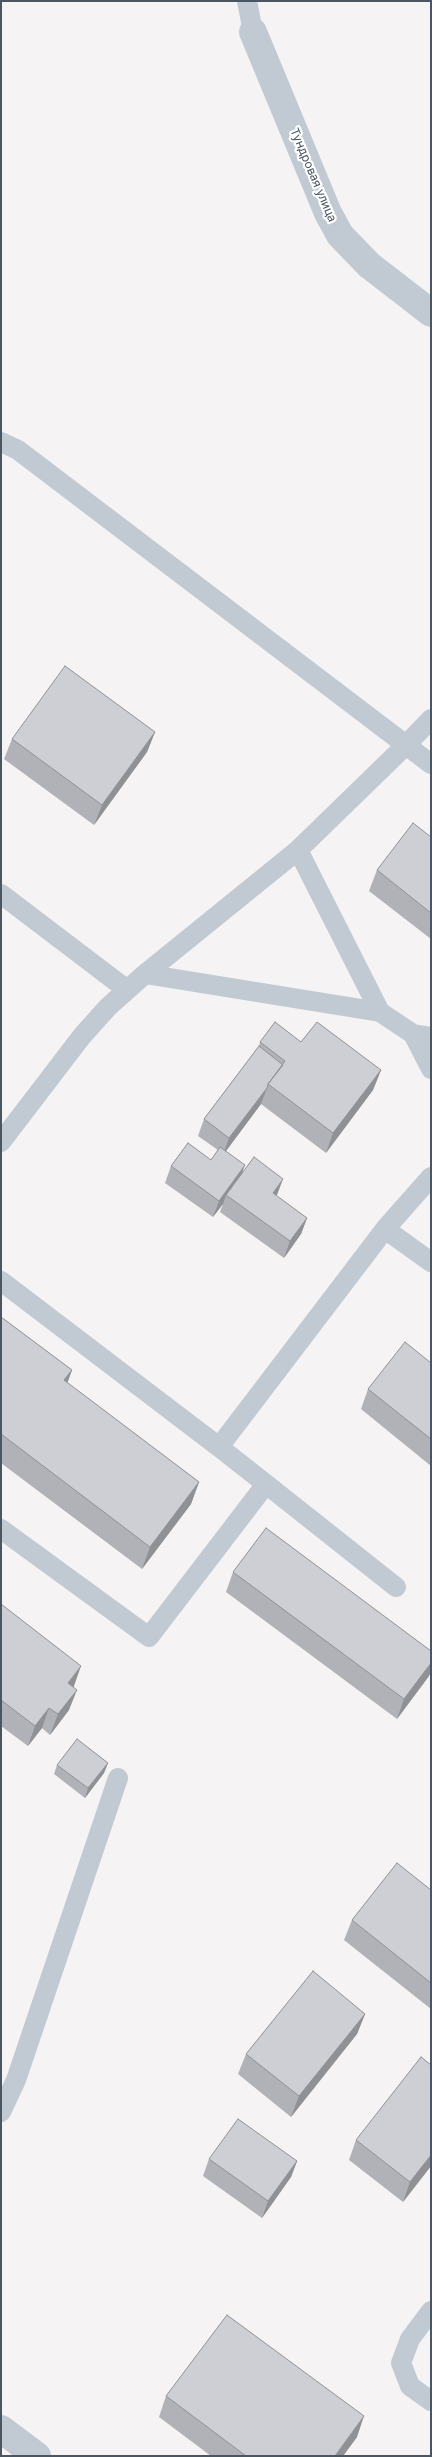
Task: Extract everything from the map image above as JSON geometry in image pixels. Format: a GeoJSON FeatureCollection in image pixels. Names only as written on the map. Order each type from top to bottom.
{"type":"FeatureCollection","features":[{"type":"Feature","properties":{"kind":"street","name":"Тундровая улица"},"geometry":{"type":"LineString","coordinates":[[253,32],[328,213],[340,235],[370,265],[431,313]]}},
{"type":"Feature","properties":{"kind":"street"},"geometry":{"type":"LineString","coordinates":[[1,2430],[37,2456]]}},
{"type":"Feature","properties":{"kind":"lane"},"geometry":{"type":"LineString","coordinates":[[247,1],[253,32]]}},
{"type":"Feature","properties":{"kind":"lane"},"geometry":{"type":"LineString","coordinates":[[1,442],[18,450],[431,764]]}},
{"type":"Feature","properties":{"kind":"lane"},"geometry":{"type":"LineString","coordinates":[[1,1142],[82,1036],[126,989],[298,850],[431,719]]}},
{"type":"Feature","properties":{"kind":"lane"},"geometry":{"type":"LineString","coordinates":[[298,850],[380,1012]]}},
{"type":"Feature","properties":{"kind":"lane"},"geometry":{"type":"LineString","coordinates":[[1,894],[126,989]]}},
{"type":"Feature","properties":{"kind":"lane"},"geometry":{"type":"LineString","coordinates":[[145,974],[380,1012],[422,1035],[431,1069]]}},
{"type":"Feature","properties":{"kind":"lane"},"geometry":{"type":"LineString","coordinates":[[219,1447],[385,1229],[431,1177]]}},
{"type":"Feature","properties":{"kind":"lane"},"geometry":{"type":"LineString","coordinates":[[385,1229],[431,1262]]}},
{"type":"Feature","properties":{"kind":"lane"},"geometry":{"type":"LineString","coordinates":[[1,1281],[219,1447],[396,1587]]}},
{"type":"Feature","properties":{"kind":"lane"},"geometry":{"type":"LineString","coordinates":[[1,1529],[149,1637],[266,1484]]}},
{"type":"Feature","properties":{"kind":"lane"},"geometry":{"type":"LineString","coordinates":[[1,2112],[16,2080],[118,1778]]}},
{"type":"Feature","properties":{"kind":"lane"},"geometry":{"type":"LineString","coordinates":[[431,2312],[410,2339],[401,2362],[410,2386],[431,2401]]}},
{"type":"Feature","properties":{"kind":"building"},"geometry":{"type":"Polygon","coordinates":[[[65,666],[155,732],[102,805],[12,739],[65,666]]]}},
{"type":"Feature","properties":{"kind":"building"},"geometry":{"type":"Polygon","coordinates":[[[413,823],[431,837],[431,913],[377,870],[413,823]]]}},
{"type":"Feature","properties":{"kind":"building"},"geometry":{"type":"Polygon","coordinates":[[[275,1022],[301,1042],[317,1022],[381,1070],[333,1133],[268,1084],[285,1061],[260,1042],[275,1022]]]}},
{"type":"Feature","properties":{"kind":"building"},"geometry":{"type":"Polygon","coordinates":[[[259,1046],[283,1065],[229,1138],[204,1119],[259,1046]]]}},
{"type":"Feature","properties":{"kind":"building"},"geometry":{"type":"Polygon","coordinates":[[[188,1143],[211,1160],[220,1147],[245,1165],[219,1201],[171,1166],[188,1143]]]}},
{"type":"Feature","properties":{"kind":"building"},"geometry":{"type":"Polygon","coordinates":[[[254,1157],[283,1179],[273,1193],[307,1218],[290,1241],[226,1195],[254,1157]]]}},
{"type":"Feature","properties":{"kind":"building"},"geometry":{"type":"Polygon","coordinates":[[[1,1317],[72,1370],[64,1380],[199,1482],[150,1547],[1,1434],[1,1317]]]}},
{"type":"Feature","properties":{"kind":"building"},"geometry":{"type":"Polygon","coordinates":[[[405,1342],[431,1363],[431,1439],[368,1389],[405,1342]]]}},
{"type":"Feature","properties":{"kind":"building"},"geometry":{"type":"Polygon","coordinates":[[[266,1528],[431,1651],[431,1663],[404,1699],[233,1572],[266,1528]]]}},
{"type":"Feature","properties":{"kind":"building"},"geometry":{"type":"Polygon","coordinates":[[[1,1604],[81,1666],[68,1683],[77,1690],[58,1714],[49,1708],[35,1726],[1,1700],[1,1604]]]}},
{"type":"Feature","properties":{"kind":"building"},"geometry":{"type":"Polygon","coordinates":[[[77,1739],[108,1763],[88,1788],[57,1765],[77,1739]]]}},
{"type":"Feature","properties":{"kind":"building"},"geometry":{"type":"Polygon","coordinates":[[[397,1863],[431,1890],[431,1983],[352,1920],[397,1863]]]}},
{"type":"Feature","properties":{"kind":"building"},"geometry":{"type":"Polygon","coordinates":[[[313,1971],[365,2014],[299,2096],[246,2054],[313,1971]]]}},
{"type":"Feature","properties":{"kind":"building"},"geometry":{"type":"Polygon","coordinates":[[[421,2057],[431,2065],[431,2155],[410,2182],[356,2140],[421,2057]]]}},
{"type":"Feature","properties":{"kind":"building"},"geometry":{"type":"Polygon","coordinates":[[[238,2119],[297,2161],[268,2201],[209,2159],[238,2119]]]}},
{"type":"Feature","properties":{"kind":"building"},"geometry":{"type":"Polygon","coordinates":[[[227,2315],[364,2416],[335,2456],[246,2456],[166,2396],[227,2315]]]}}]}
